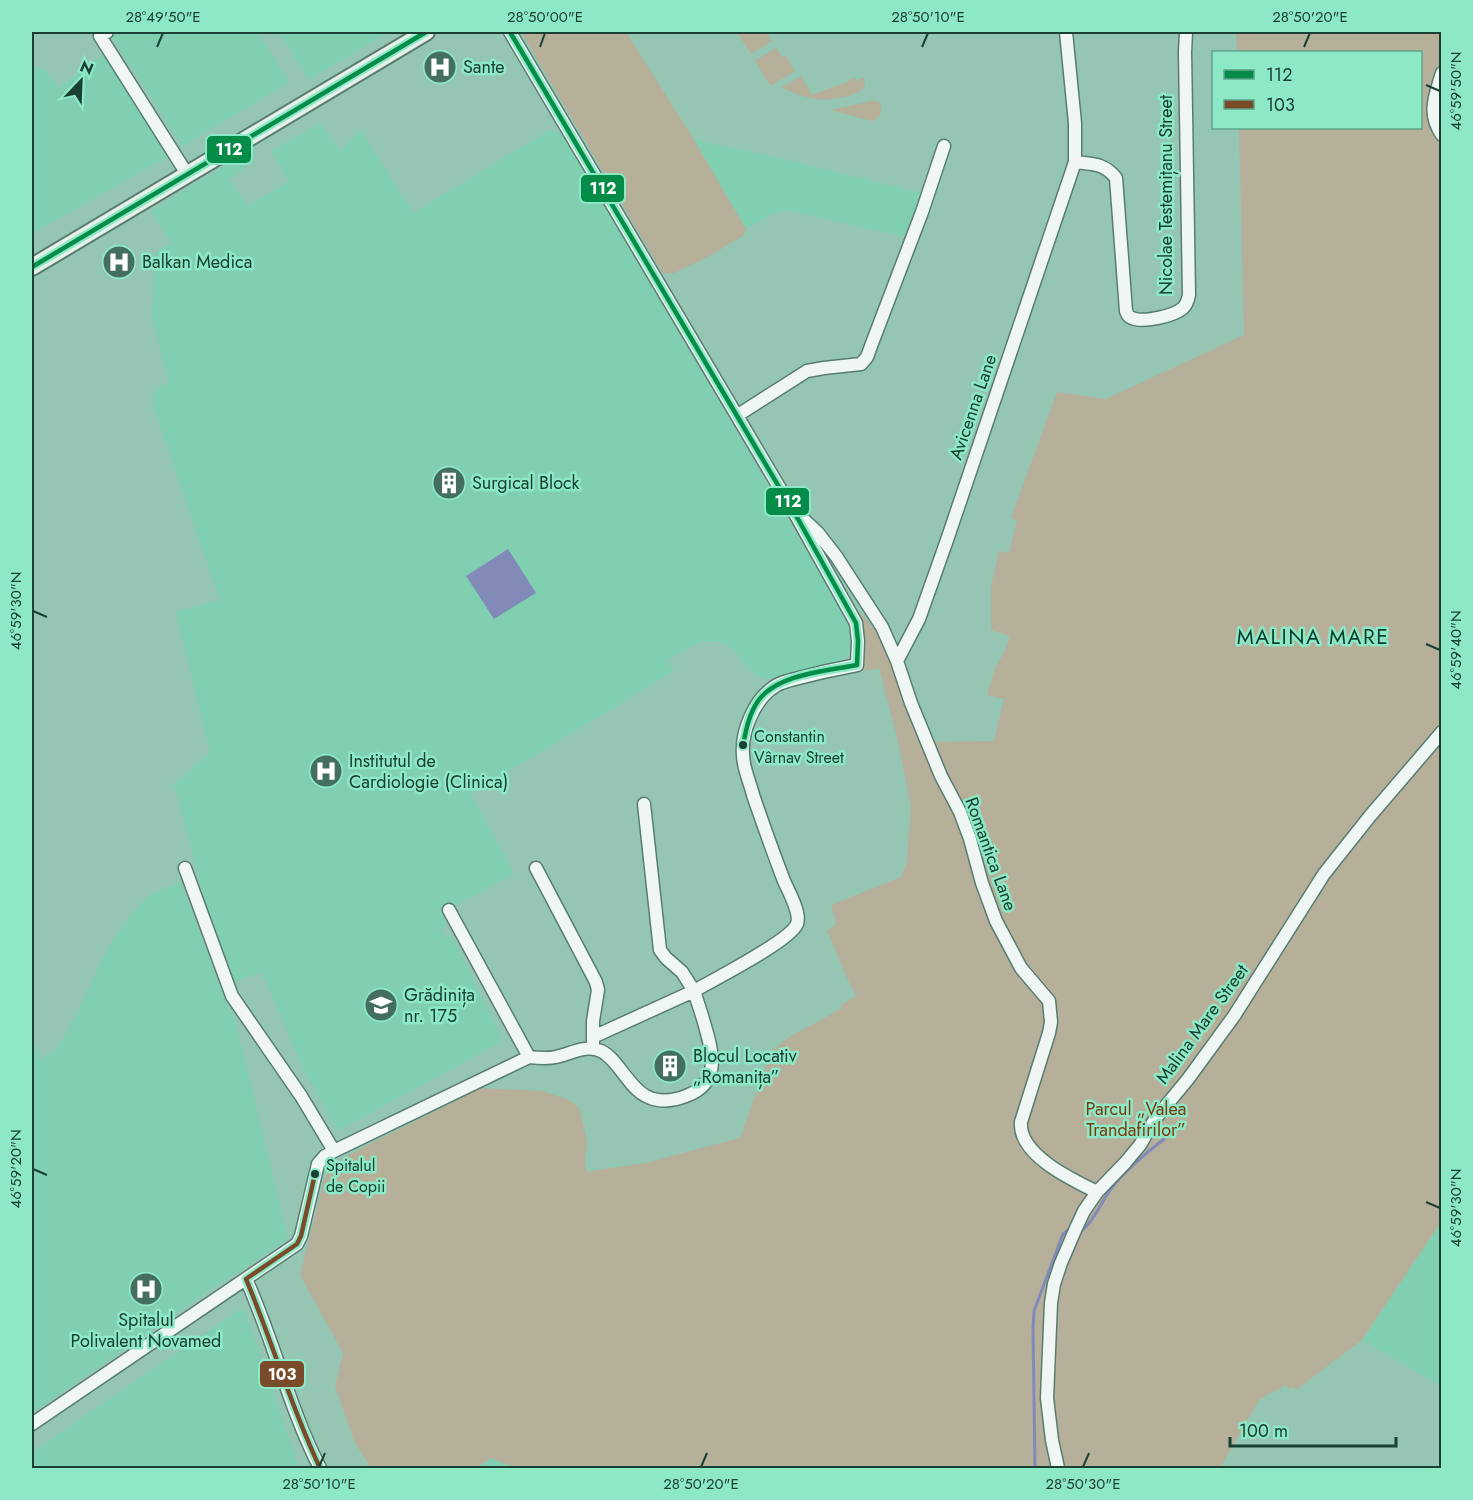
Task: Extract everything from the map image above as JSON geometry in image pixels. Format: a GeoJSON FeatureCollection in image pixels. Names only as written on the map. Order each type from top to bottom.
{"type":"FeatureCollection","features":[{"type":"Feature","properties":{"kind":"main road"},"geometry":{"type":"LineString","coordinates":[[32,267],[426,32]]}},
{"type":"Feature","properties":{"kind":"street"},"geometry":{"type":"LineString","coordinates":[[107,32],[100,36],[187,174]]}},
{"type":"Feature","properties":{"kind":"street"},"geometry":{"type":"LineString","coordinates":[[32,1424],[297,1244],[318,1164],[325,1156],[529,1057],[555,1057],[586,1048],[765,951],[788,934],[797,923],[796,910],[768,841],[747,775],[742,757],[743,745],[755,707],[764,694],[776,685],[857,664],[856,623],[738,415],[510,32]]}},
{"type":"Feature","properties":{"kind":"street"},"geometry":{"type":"LineString","coordinates":[[1066,32],[1075,123],[1075,162]]}},
{"type":"Feature","properties":{"kind":"street","name":"Nicolae Testemițanu Street"},"geometry":{"type":"LineString","coordinates":[[1075,162],[1108,168],[1116,178],[1128,316],[1133,319],[1149,319],[1173,314],[1182,308],[1188,302],[1189,295],[1186,32]]}},
{"type":"Feature","properties":{"kind":"street"},"geometry":{"type":"LineString","coordinates":[[1442,74],[1434,98],[1433,117],[1442,135]]}},
{"type":"Feature","properties":{"kind":"street"},"geometry":{"type":"LineString","coordinates":[[738,415],[807,371],[861,364],[867,357],[922,212],[944,146]]}},
{"type":"Feature","properties":{"kind":"street","name":"Avicenna Lane"},"geometry":{"type":"LineString","coordinates":[[897,661],[919,619],[944,550],[1075,162]]}},
{"type":"Feature","properties":{"kind":"street","name":"Romantica Lane"},"geometry":{"type":"LineString","coordinates":[[794,512],[818,533],[836,556],[882,627],[941,776],[960,812],[996,921],[1021,968],[1049,1001],[1051,1022],[1049,1033],[1021,1122],[1022,1137],[1033,1152],[1066,1176],[1097,1192]]}},
{"type":"Feature","properties":{"kind":"street","name":"Malina Mare Street"},"geometry":{"type":"LineString","coordinates":[[1058,1468],[1047,1398],[1051,1303],[1054,1284],[1084,1211],[1097,1192],[1140,1145],[1155,1119],[1188,1079],[1234,1016],[1337,856],[1442,732]]}},
{"type":"Feature","properties":{"kind":"street"},"geometry":{"type":"LineString","coordinates":[[536,868],[596,982],[598,990],[593,1021],[593,1043],[635,1088],[648,1097],[668,1101],[692,1094],[708,1079],[713,1067],[713,1055],[694,991],[682,972],[660,950],[644,804]]}},
{"type":"Feature","properties":{"kind":"street"},"geometry":{"type":"LineString","coordinates":[[185,868],[232,996],[301,1096],[334,1151]]}},
{"type":"Feature","properties":{"kind":"street"},"geometry":{"type":"LineString","coordinates":[[449,910],[529,1057]]}},
{"type":"Feature","properties":{"kind":"street"},"geometry":{"type":"LineString","coordinates":[[246,1279],[260,1311],[293,1407],[320,1468]]}},
{"type":"Feature","properties":{"kind":"shaded area"},"geometry":{"type":"Polygon","coordinates":[[[109,32],[258,32],[289,82],[183,146],[109,32]]]}},
{"type":"Feature","properties":{"kind":"shaded area"},"geometry":{"type":"Polygon","coordinates":[[[279,32],[388,32],[309,80],[279,32]]]}},
{"type":"Feature","properties":{"kind":"shaded area"},"geometry":{"type":"Polygon","coordinates":[[[521,32],[626,32],[693,138],[922,193],[904,237],[786,210],[771,215],[746,229],[744,235],[708,257],[674,273],[665,274],[521,32]]]}},
{"type":"Feature","properties":{"kind":"shaded area"},"geometry":{"type":"Polygon","coordinates":[[[104,54],[169,156],[32,234],[32,68],[41,67],[47,71],[58,88],[104,54]]]}},
{"type":"Feature","properties":{"kind":"shaded area"},"geometry":{"type":"Polygon","coordinates":[[[320,123],[341,151],[360,129],[413,213],[548,131],[556,130],[563,136],[840,608],[849,628],[850,639],[849,651],[840,661],[768,679],[751,672],[735,651],[728,646],[719,642],[701,641],[667,660],[674,671],[471,794],[514,874],[441,913],[447,926],[442,929],[446,938],[452,936],[502,1038],[499,1043],[338,1131],[302,1067],[262,972],[226,985],[177,793],[172,786],[210,752],[176,612],[220,600],[153,406],[154,392],[158,387],[169,382],[152,318],[155,253],[171,243],[151,211],[238,158],[245,168],[229,179],[247,206],[289,181],[271,151],[320,123]]]}},
{"type":"Feature","properties":{"kind":"shaded area"},"geometry":{"type":"Polygon","coordinates":[[[178,882],[181,883],[224,997],[234,1015],[288,1239],[195,1300],[32,1413],[32,1038],[41,1059],[53,1051],[61,1042],[79,1009],[114,939],[131,915],[148,896],[178,882]]]}},
{"type":"Feature","properties":{"kind":"shaded area"},"geometry":{"type":"Polygon","coordinates":[[[1441,1222],[1441,1386],[1362,1340],[1441,1222]]]}},
{"type":"Feature","properties":{"kind":"shaded area"},"geometry":{"type":"Polygon","coordinates":[[[244,1308],[299,1468],[32,1468],[32,1452],[244,1308]]]}},
{"type":"Feature","properties":{"kind":"shaded area"},"geometry":{"type":"Polygon","coordinates":[[[491,1458],[516,1468],[476,1468],[491,1458]]]}},
{"type":"Feature","properties":{"kind":"green space"},"geometry":{"type":"Polygon","coordinates":[[[521,32],[626,32],[693,138],[746,229],[744,235],[708,257],[674,273],[662,272],[521,32]]]}},
{"type":"Feature","properties":{"kind":"green space"},"geometry":{"type":"Polygon","coordinates":[[[737,32],[766,32],[772,41],[751,54],[737,32]]]}},
{"type":"Feature","properties":{"kind":"green space","name":"Parcul „Valea Trandafirilor”"},"geometry":{"type":"Polygon","coordinates":[[[1236,32],[1441,32],[1441,1222],[1362,1340],[1296,1390],[1293,1387],[1289,1389],[1286,1385],[1260,1399],[1220,1468],[516,1468],[491,1458],[476,1468],[371,1468],[355,1443],[335,1386],[343,1353],[300,1275],[324,1180],[331,1167],[341,1159],[481,1088],[542,1091],[571,1101],[580,1109],[587,1143],[586,1172],[645,1163],[740,1138],[771,1052],[789,1037],[841,1009],[841,1005],[856,996],[827,930],[835,926],[836,922],[831,905],[901,877],[907,862],[911,806],[897,737],[879,668],[865,671],[860,612],[879,636],[923,742],[994,741],[1004,699],[987,695],[995,669],[1010,636],[991,630],[991,586],[999,551],[1009,553],[1017,520],[1011,518],[1057,392],[1106,399],[1244,335],[1239,129],[1422,129],[1422,51],[1237,51],[1236,32]]]}},
{"type":"Feature","properties":{"kind":"green space"},"geometry":{"type":"Polygon","coordinates":[[[776,48],[782,57],[786,56],[795,71],[772,85],[769,84],[755,61],[776,48]]]}},
{"type":"Feature","properties":{"kind":"green space"},"geometry":{"type":"Polygon","coordinates":[[[801,76],[812,95],[854,78],[857,81],[864,77],[865,86],[853,95],[834,99],[819,99],[781,88],[801,76]]]}},
{"type":"Feature","properties":{"kind":"green space"},"geometry":{"type":"Polygon","coordinates":[[[875,100],[880,103],[881,112],[879,117],[871,121],[831,110],[875,100]]]}},
{"type":"Feature","properties":{"kind":"water"},"geometry":{"type":"Polygon","coordinates":[[[508,549],[536,593],[494,619],[466,576],[508,549]]]}},
{"type":"Feature","properties":{"kind":"waterway"},"geometry":{"type":"LineString","coordinates":[[1081,1231],[1090,1222],[1120,1178],[1176,1130]]}},
{"type":"Feature","properties":{"kind":"waterway"},"geometry":{"type":"LineString","coordinates":[[1035,1468],[1034,1311],[1063,1234],[1067,1231]]}},
{"type":"Feature","properties":{"kind":"transit line","name":"112"},"geometry":{"type":"LineString","coordinates":[[32,267],[426,32]]}},
{"type":"Feature","properties":{"kind":"transit line","name":"112"},"geometry":{"type":"LineString","coordinates":[[510,32],[798,519],[856,623],[857,665]]}},
{"type":"Feature","properties":{"kind":"transit line","name":"112"},"geometry":{"type":"LineString","coordinates":[[743,745],[752,711],[766,692],[803,675],[857,665]]}},
{"type":"Feature","properties":{"kind":"transit line","name":"103"},"geometry":{"type":"LineString","coordinates":[[246,1279],[297,1244],[301,1236],[315,1174]]}},
{"type":"Feature","properties":{"kind":"transit line","name":"103"},"geometry":{"type":"LineString","coordinates":[[246,1279],[320,1468]]}},
{"type":"Feature","properties":{"kind":"place","name":"Sante"},"geometry":{"type":"Point","coordinates":[440,67]}},
{"type":"Feature","properties":{"kind":"place","name":"Balkan Medica"},"geometry":{"type":"Point","coordinates":[119,262]}},
{"type":"Feature","properties":{"kind":"place","name":"Surgical Block"},"geometry":{"type":"Point","coordinates":[449,483]}},
{"type":"Feature","properties":{"kind":"place","name":"Constantin Vârnav Street"},"geometry":{"type":"Point","coordinates":[743,745]}},
{"type":"Feature","properties":{"kind":"place","name":"Institutul de Cardiologie (Clinica)"},"geometry":{"type":"Point","coordinates":[326,771]}},
{"type":"Feature","properties":{"kind":"place","name":"Grădinița nr. 175"},"geometry":{"type":"Point","coordinates":[381,1005]}},
{"type":"Feature","properties":{"kind":"place","name":"Blocul Locativ „Romanița”"},"geometry":{"type":"Point","coordinates":[670,1066]}},
{"type":"Feature","properties":{"kind":"place","name":"Spitalul de Copii"},"geometry":{"type":"Point","coordinates":[315,1174]}},
{"type":"Feature","properties":{"kind":"place","name":"Spitalul Polivalent Novamed"},"geometry":{"type":"Point","coordinates":[146,1289]}},
{"type":"Feature","properties":{"kind":"district","name":"MALINA MARE"},"geometry":{"type":"Point","coordinates":[1313,637]}}]}
